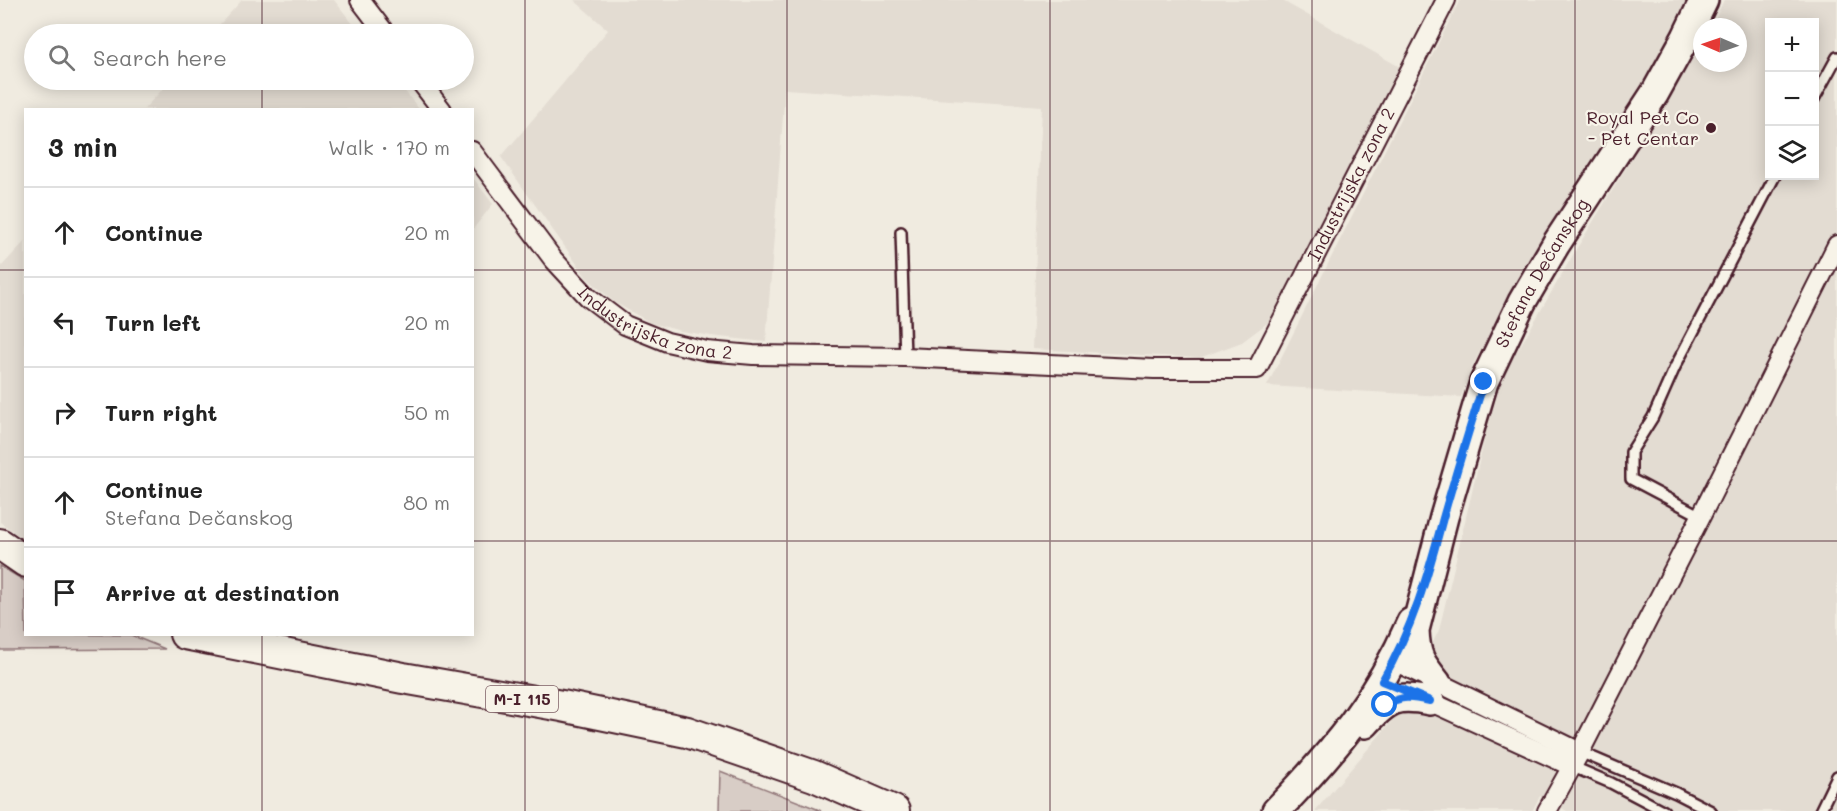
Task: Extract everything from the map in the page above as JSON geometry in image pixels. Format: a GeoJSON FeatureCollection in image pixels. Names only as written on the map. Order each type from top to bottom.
{"type":"FeatureCollection","features":[{"type":"Feature","properties":{"kind":"main road","name":"Stefana Dečanskog"},"geometry":{"type":"LineString","coordinates":[[1430,569],[1484,382],[1522,302],[1556,244],[1655,93],[1704,0]]}},
{"type":"Feature","properties":{"kind":"main road"},"geometry":{"type":"LineString","coordinates":[[0,544],[24,561]]}},
{"type":"Feature","properties":{"kind":"main road"},"geometry":{"type":"LineString","coordinates":[[1276,811],[1317,768],[1350,728],[1388,671],[1413,617],[1430,569]]}},
{"type":"Feature","properties":{"kind":"main road"},"geometry":{"type":"LineString","coordinates":[[1317,768],[1345,745],[1385,705],[1397,699],[1434,692],[1416,649],[1415,630],[1430,569]]}},
{"type":"Feature","properties":{"kind":"main road","name":"M-I 115"},"geometry":{"type":"LineString","coordinates":[[195,636],[687,732],[814,776],[894,811]]}},
{"type":"Feature","properties":{"kind":"main road"},"geometry":{"type":"LineString","coordinates":[[1264,811],[1299,787]]}},
{"type":"Feature","properties":{"kind":"main road","name":"M-I 115"},"geometry":{"type":"LineString","coordinates":[[850,793],[879,811]]}},
{"type":"Feature","properties":{"kind":"street"},"geometry":{"type":"LineString","coordinates":[[360,0],[378,24]]}},
{"type":"Feature","properties":{"kind":"street","name":"Industrijska zona 2"},"geometry":{"type":"LineString","coordinates":[[474,154],[553,259],[588,297],[626,325],[667,342],[707,351],[775,356],[905,357],[1154,369],[1257,369],[1446,0]]}},
{"type":"Feature","properties":{"kind":"street"},"geometry":{"type":"LineString","coordinates":[[427,90],[440,108]]}},
{"type":"Feature","properties":{"kind":"street"},"geometry":{"type":"LineString","coordinates":[[1547,811],[1701,516],[1837,245]]}},
{"type":"Feature","properties":{"kind":"street"},"geometry":{"type":"LineString","coordinates":[[1388,671],[1576,759]]}},
{"type":"Feature","properties":{"kind":"lane"},"geometry":{"type":"LineString","coordinates":[[1819,91],[1837,57]]}},
{"type":"Feature","properties":{"kind":"lane"},"geometry":{"type":"LineString","coordinates":[[1701,516],[1631,479],[1631,452],[1653,417],[1675,367],[1773,180]]}},
{"type":"Feature","properties":{"kind":"lane"},"geometry":{"type":"LineString","coordinates":[[901,232],[905,357]]}},
{"type":"Feature","properties":{"kind":"lane"},"geometry":{"type":"LineString","coordinates":[[1576,759],[1611,783],[1664,811]]}},
{"type":"Feature","properties":{"kind":"lane"},"geometry":{"type":"LineString","coordinates":[[1576,759],[1676,793],[1712,811]]}},
{"type":"Feature","properties":{"kind":"lane"},"geometry":{"type":"LineString","coordinates":[[1820,811],[1837,776]]}},
{"type":"Feature","properties":{"kind":"shaded area"},"geometry":{"type":"Polygon","coordinates":[[[242,0],[334,0],[353,24],[220,24],[242,0]]]}},
{"type":"Feature","properties":{"kind":"shaded area"},"geometry":{"type":"Polygon","coordinates":[[[574,0],[1281,0],[1400,67],[1278,315],[1242,342],[1199,358],[1032,349],[1042,106],[785,89],[766,342],[681,331],[651,323],[614,302],[587,278],[501,157],[608,30],[574,0]]]}},
{"type":"Feature","properties":{"kind":"shaded area"},"geometry":{"type":"Polygon","coordinates":[[[1460,0],[1689,0],[1650,73],[1513,287],[1473,365],[1461,397],[1267,386],[1460,0]]]}},
{"type":"Feature","properties":{"kind":"shaded area"},"geometry":{"type":"Polygon","coordinates":[[[1724,0],[1837,0],[1837,811],[1567,811],[1540,796],[1532,811],[1315,811],[1397,715],[1439,630],[1487,429],[1504,374],[1577,248],[1693,59],[1693,72],[1747,72],[1747,18],[1715,18],[1724,0]]]}},
{"type":"Feature","properties":{"kind":"shaded area"},"geometry":{"type":"Polygon","coordinates":[[[162,90],[404,90],[418,108],[145,108],[162,90]]]}},
{"type":"Feature","properties":{"kind":"shaded area"},"geometry":{"type":"Polygon","coordinates":[[[474,179],[493,204],[474,228],[474,179]]]}},
{"type":"Feature","properties":{"kind":"shaded area"},"geometry":{"type":"Polygon","coordinates":[[[24,242],[24,539],[0,522],[0,268],[24,242]]]}},
{"type":"Feature","properties":{"kind":"shaded area"},"geometry":{"type":"Polygon","coordinates":[[[0,566],[24,580],[24,636],[133,636],[165,649],[0,650],[0,566]]]}},
{"type":"Feature","properties":{"kind":"shaded area"},"geometry":{"type":"Polygon","coordinates":[[[720,771],[817,809],[821,811],[719,811],[720,771]]]}},
{"type":"Feature","properties":{"kind":"place","name":"Royal Pet Co - Pet Centar"},"geometry":{"type":"Point","coordinates":[1711,128]}},
{"type":"Feature","properties":{"kind":"route"},"geometry":{"type":"LineString","coordinates":[[1385,705],[1397,699],[1409,697],[1430,701],[1382,681],[1394,661],[1413,617],[1430,569],[1484,382]]}}]}
